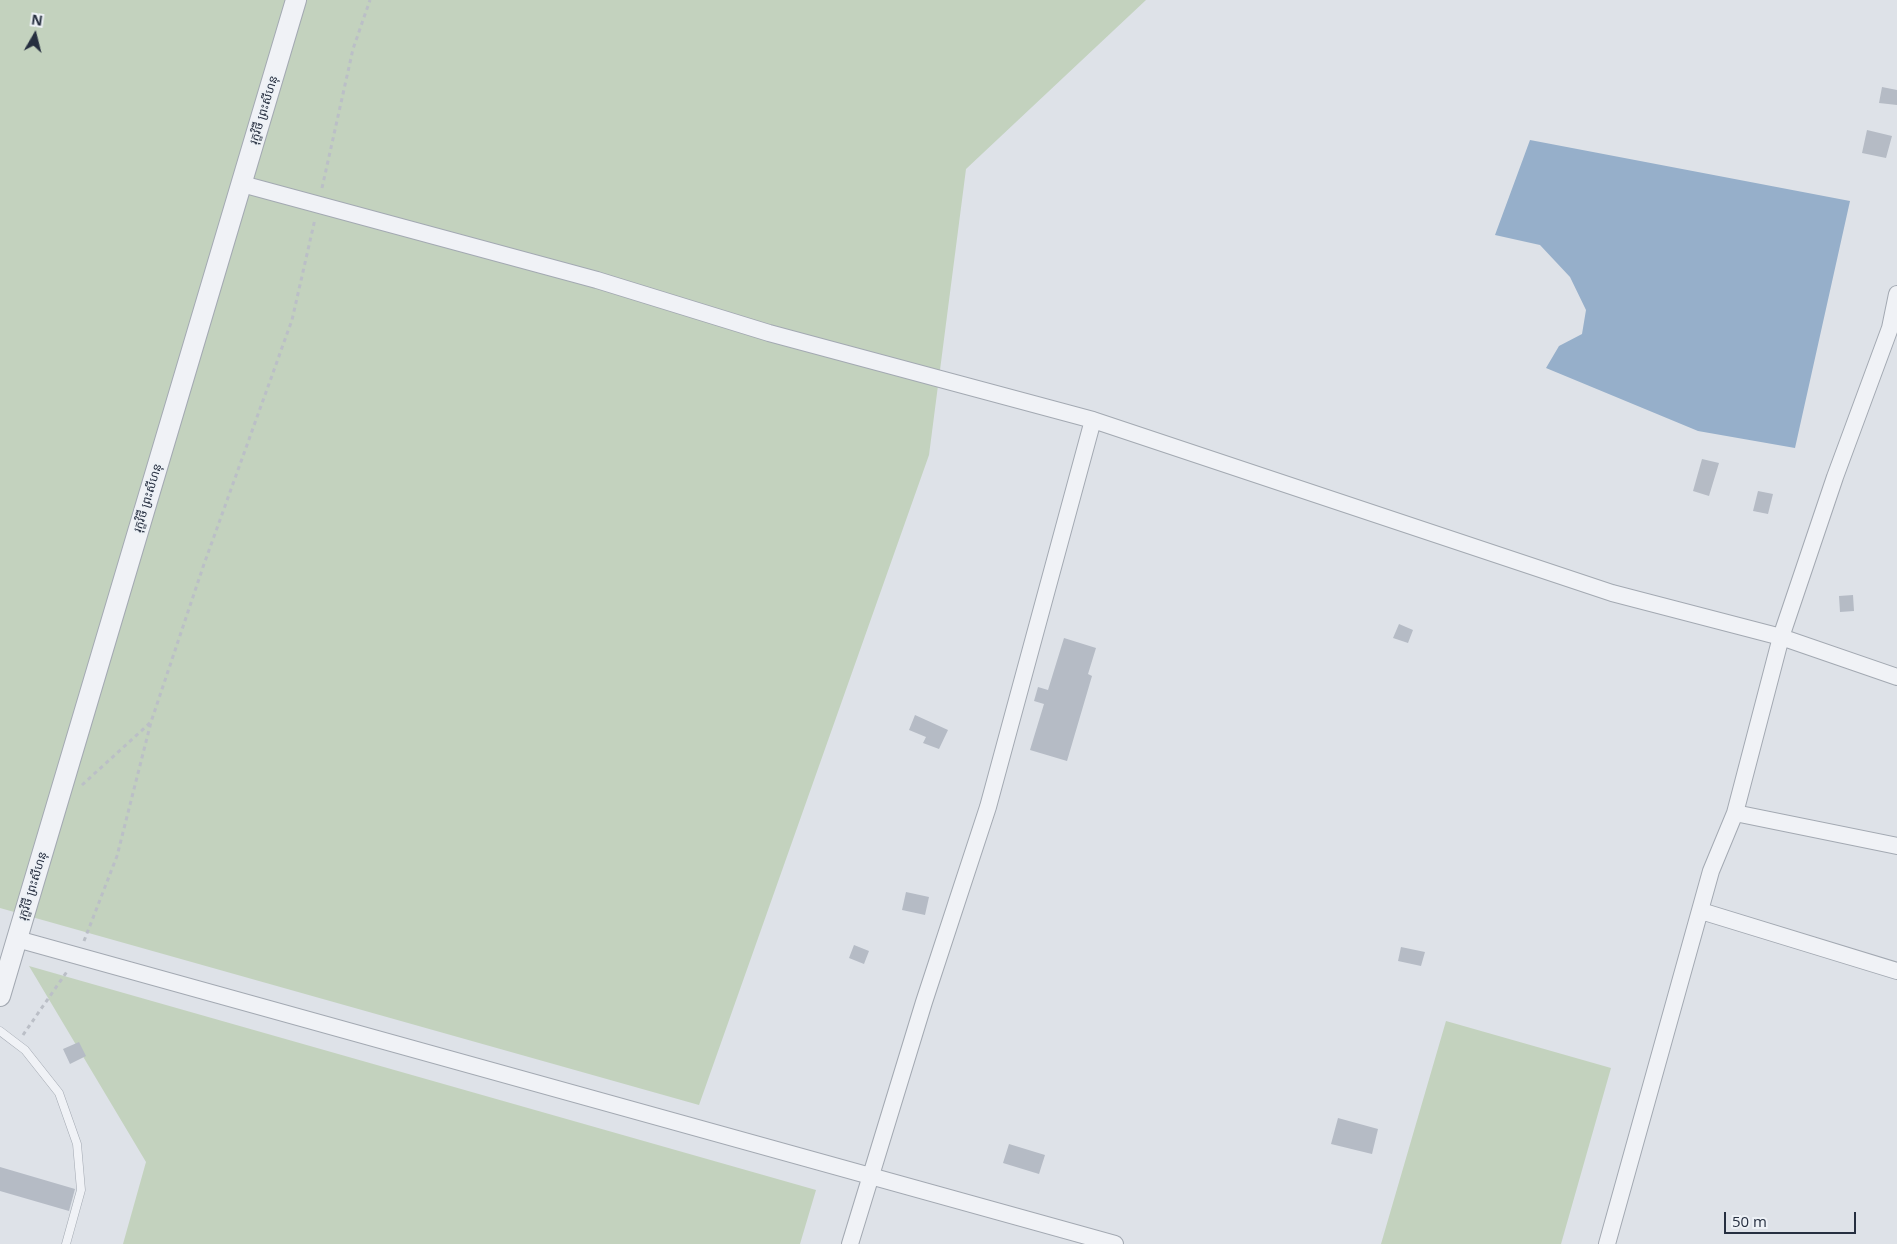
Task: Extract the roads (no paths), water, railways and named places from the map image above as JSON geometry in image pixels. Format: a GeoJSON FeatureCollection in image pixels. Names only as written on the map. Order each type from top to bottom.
{"type":"FeatureCollection","features":[{"type":"Feature","properties":{"kind":"street","name":"រុក្ខវិថី ព្រះសីហនុ"},"geometry":{"type":"LineString","coordinates":[[0,996],[296,0]]}},
{"type":"Feature","properties":{"kind":"street"},"geometry":{"type":"LineString","coordinates":[[242,184],[597,280],[769,333],[1093,420],[1612,593],[1781,637],[1897,677]]}},
{"type":"Feature","properties":{"kind":"street"},"geometry":{"type":"LineString","coordinates":[[1608,1244],[1711,871],[1734,813],[1781,637],[1835,477],[1893,330],[1897,294]]}},
{"type":"Feature","properties":{"kind":"street"},"geometry":{"type":"LineString","coordinates":[[850,1244],[988,807],[1093,420]]}},
{"type":"Feature","properties":{"kind":"street"},"geometry":{"type":"LineString","coordinates":[[1734,813],[1897,846]]}},
{"type":"Feature","properties":{"kind":"street"},"geometry":{"type":"LineString","coordinates":[[1701,911],[1897,971]]}},
{"type":"Feature","properties":{"kind":"street"},"geometry":{"type":"LineString","coordinates":[[17,939],[1115,1244]]}},
{"type":"Feature","properties":{"kind":"lane"},"geometry":{"type":"LineString","coordinates":[[0,1031],[26,1050],[59,1093],[77,1144],[81,1190],[66,1244]]}},
{"type":"Feature","properties":{"kind":"water"},"geometry":{"type":"Polygon","coordinates":[[[1530,140],[1850,201],[1795,448],[1698,431],[1546,368],[1559,346],[1582,334],[1586,310],[1570,277],[1540,245],[1495,235],[1530,140]]]}}]}
